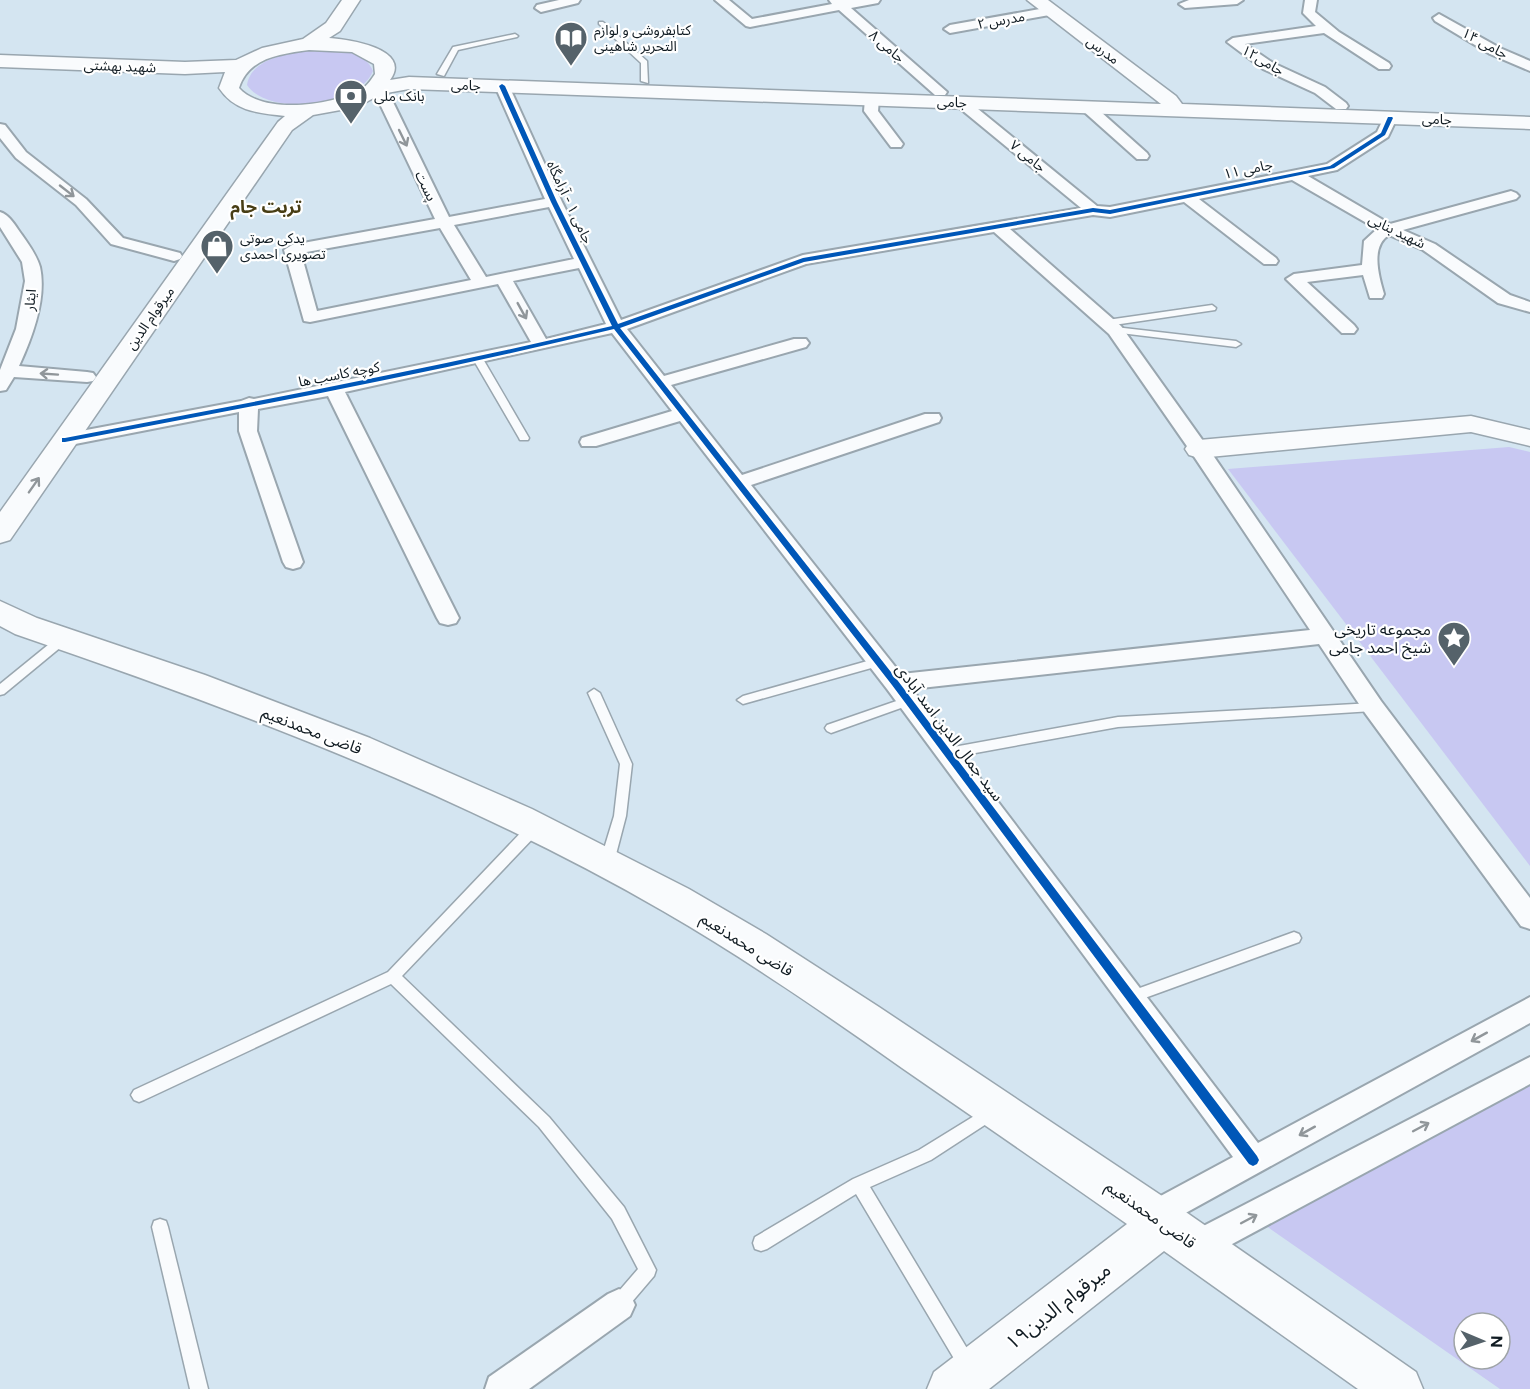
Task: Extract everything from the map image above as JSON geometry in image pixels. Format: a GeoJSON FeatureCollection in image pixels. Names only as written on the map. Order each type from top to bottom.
{"type":"FeatureCollection","features":[{"type":"Feature","properties":{"kind":"main road"},"geometry":{"type":"LineString","coordinates":[[309,44],[333,27],[351,0]]}},
{"type":"Feature","properties":{"kind":"main road"},"geometry":{"type":"LineString","coordinates":[[347,45],[349,27],[368,0]]}},
{"type":"Feature","properties":{"kind":"main road","name":"مدرس"},"geometry":{"type":"LineString","coordinates":[[1044,6],[1172,105]]}},
{"type":"Feature","properties":{"kind":"main road"},"geometry":{"type":"LineString","coordinates":[[229,84],[232,75],[240,66],[270,52],[309,44],[347,45],[375,54],[383,61],[386,69],[383,79],[374,89]]}},
{"type":"Feature","properties":{"kind":"main road","name":"شهید بهشتی"},"geometry":{"type":"LineString","coordinates":[[0,61],[185,68],[240,66]]}},
{"type":"Feature","properties":{"kind":"main road","name":"شهید بهشتی"},"geometry":{"type":"LineString","coordinates":[[0,68],[179,75],[229,84]]}},
{"type":"Feature","properties":{"kind":"main road","name":"جامی"},"geometry":{"type":"LineString","coordinates":[[386,69],[441,74],[940,92],[1390,118],[1456,115]]}},
{"type":"Feature","properties":{"kind":"main road","name":"جامی"},"geometry":{"type":"LineString","coordinates":[[229,84],[231,92],[238,99],[266,109],[307,110],[345,103],[374,89],[409,83],[1087,107],[1341,106],[1503,117],[1530,123]]}},
{"type":"Feature","properties":{"kind":"main road","name":"میرقوام الدین"},"geometry":{"type":"LineString","coordinates":[[142,314],[174,256],[268,125],[266,109]]}},
{"type":"Feature","properties":{"kind":"main road","name":"میرقوام الدین"},"geometry":{"type":"LineString","coordinates":[[0,533],[65,440],[142,314],[285,126],[307,110]]}},
{"type":"Feature","properties":{"kind":"main road","name":"جامی"},"geometry":{"type":"LineString","coordinates":[[1503,117],[1530,112]]}},
{"type":"Feature","properties":{"kind":"main road","name":"میرقوام الدین"},"geometry":{"type":"LineString","coordinates":[[0,498],[87,376],[121,345]]}},
{"type":"Feature","properties":{"kind":"main road"},"geometry":{"type":"LineString","coordinates":[[1199,449],[1471,424],[1530,438]]}},
{"type":"Feature","properties":{"kind":"main road","name":"قاضی محمدنعیم"},"geometry":{"type":"LineString","coordinates":[[9,622],[63,639],[327,734],[536,827],[677,901],[850,1009],[1171,1228],[1399,1389]]}},
{"type":"Feature","properties":{"kind":"main road","name":"میرقوام الدین۱۹"},"geometry":{"type":"LineString","coordinates":[[962,1381],[1171,1228]]}},
{"type":"Feature","properties":{"kind":"street"},"geometry":{"type":"LineString","coordinates":[[541,8],[574,0]]}},
{"type":"Feature","properties":{"kind":"street"},"geometry":{"type":"LineString","coordinates":[[721,0],[750,23],[838,3],[874,0]]}},
{"type":"Feature","properties":{"kind":"street"},"geometry":{"type":"LineString","coordinates":[[1185,4],[1238,0]]}},
{"type":"Feature","properties":{"kind":"street"},"geometry":{"type":"LineString","coordinates":[[1311,0],[1309,13],[1324,29],[1349,41],[1384,66]]}},
{"type":"Feature","properties":{"kind":"street","name":"جامی ۸"},"geometry":{"type":"LineString","coordinates":[[838,3],[940,92]]}},
{"type":"Feature","properties":{"kind":"street","name":"مدرس ۲"},"geometry":{"type":"LineString","coordinates":[[950,29],[1044,6]]}},
{"type":"Feature","properties":{"kind":"street","name":"جامی ۱۴"},"geometry":{"type":"LineString","coordinates":[[1439,18],[1495,51],[1530,67]]}},
{"type":"Feature","properties":{"kind":"street","name":"جامی۱۲"},"geometry":{"type":"LineString","coordinates":[[1324,29],[1233,42],[1268,66],[1320,90],[1341,106]]}},
{"type":"Feature","properties":{"kind":"street","name":"جامی ۱ - آرامگاه"},"geometry":{"type":"LineString","coordinates":[[502,86],[554,202],[616,327]]}},
{"type":"Feature","properties":{"kind":"street","name":"پست"},"geometry":{"type":"LineString","coordinates":[[374,89],[385,100],[444,222],[481,282]]}},
{"type":"Feature","properties":{"kind":"street"},"geometry":{"type":"LineString","coordinates":[[872,99],[871,111],[896,144]]}},
{"type":"Feature","properties":{"kind":"street","name":"جامی ۷"},"geometry":{"type":"LineString","coordinates":[[962,103],[1093,210]]}},
{"type":"Feature","properties":{"kind":"street"},"geometry":{"type":"LineString","coordinates":[[1087,107],[1142,156]]}},
{"type":"Feature","properties":{"kind":"street","name":"جامی ۱۱"},"geometry":{"type":"LineString","coordinates":[[997,226],[1093,210],[1110,212],[1332,167],[1383,134],[1390,118]]}},
{"type":"Feature","properties":{"kind":"street"},"geometry":{"type":"LineString","coordinates":[[0,128],[21,155],[81,202],[117,241],[174,256]]}},
{"type":"Feature","properties":{"kind":"street"},"geometry":{"type":"LineString","coordinates":[[0,160],[21,155]]}},
{"type":"Feature","properties":{"kind":"street","name":"شهید بنایی"},"geometry":{"type":"LineString","coordinates":[[1293,174],[1388,229],[1429,246],[1504,299],[1530,307]]}},
{"type":"Feature","properties":{"kind":"street"},"geometry":{"type":"LineString","coordinates":[[1186,196],[1270,261]]}},
{"type":"Feature","properties":{"kind":"street"},"geometry":{"type":"LineString","coordinates":[[1376,294],[1372,281],[1370,249],[1373,238],[1388,229],[1510,196]]}},
{"type":"Feature","properties":{"kind":"street"},"geometry":{"type":"LineString","coordinates":[[554,202],[292,250],[310,317],[583,262]]}},
{"type":"Feature","properties":{"kind":"street","name":"ایثار"},"geometry":{"type":"LineString","coordinates":[[0,217],[9,227],[32,267],[30,313],[0,386]]}},
{"type":"Feature","properties":{"kind":"street"},"geometry":{"type":"LineString","coordinates":[[997,226],[1111,326],[1199,449],[1373,707],[1530,918]]}},
{"type":"Feature","properties":{"kind":"street","name":"کوچه کاسب ها"},"geometry":{"type":"LineString","coordinates":[[65,440],[249,403],[334,389],[541,345],[616,327],[803,260],[997,226]]}},
{"type":"Feature","properties":{"kind":"street"},"geometry":{"type":"LineString","coordinates":[[1348,329],[1294,279],[1372,269]]}},
{"type":"Feature","properties":{"kind":"street"},"geometry":{"type":"LineString","coordinates":[[503,278],[541,345]]}},
{"type":"Feature","properties":{"kind":"street","name":"سید جمال الدین اسد آبادی"},"geometry":{"type":"LineString","coordinates":[[616,327],[902,692],[1253,1160]]}},
{"type":"Feature","properties":{"kind":"street"},"geometry":{"type":"LineString","coordinates":[[660,383],[800,343]]}},
{"type":"Feature","properties":{"kind":"street"},"geometry":{"type":"LineString","coordinates":[[5,371],[87,376]]}},
{"type":"Feature","properties":{"kind":"street"},"geometry":{"type":"LineString","coordinates":[[334,389],[448,618]]}},
{"type":"Feature","properties":{"kind":"street"},"geometry":{"type":"LineString","coordinates":[[249,403],[248,431],[293,562]]}},
{"type":"Feature","properties":{"kind":"street"},"geometry":{"type":"LineString","coordinates":[[589,442],[683,414]]}},
{"type":"Feature","properties":{"kind":"street"},"geometry":{"type":"LineString","coordinates":[[738,483],[932,418]]}},
{"type":"Feature","properties":{"kind":"street"},"geometry":{"type":"LineString","coordinates":[[902,692],[1326,636]]}},
{"type":"Feature","properties":{"kind":"street"},"geometry":{"type":"LineString","coordinates":[[1171,1228],[1253,1160],[1530,1009]]}},
{"type":"Feature","properties":{"kind":"street"},"geometry":{"type":"LineString","coordinates":[[1171,1228],[1530,1070]]}},
{"type":"Feature","properties":{"kind":"street"},"geometry":{"type":"LineString","coordinates":[[516,1384],[619,1305]]}},
{"type":"Feature","properties":{"kind":"lane"},"geometry":{"type":"LineString","coordinates":[[601,23],[645,62],[645,81]]}},
{"type":"Feature","properties":{"kind":"lane"},"geometry":{"type":"LineString","coordinates":[[441,74],[455,48],[515,36]]}},
{"type":"Feature","properties":{"kind":"lane"},"geometry":{"type":"LineString","coordinates":[[1111,326],[1212,308]]}},
{"type":"Feature","properties":{"kind":"lane"},"geometry":{"type":"LineString","coordinates":[[1111,326],[1236,344]]}},
{"type":"Feature","properties":{"kind":"lane"},"geometry":{"type":"LineString","coordinates":[[478,359],[524,438]]}},
{"type":"Feature","properties":{"kind":"lane"},"geometry":{"type":"LineString","coordinates":[[0,691],[63,639]]}},
{"type":"Feature","properties":{"kind":"lane"},"geometry":{"type":"LineString","coordinates":[[744,700],[878,662]]}},
{"type":"Feature","properties":{"kind":"lane"},"geometry":{"type":"LineString","coordinates":[[831,728],[902,692]]}},
{"type":"Feature","properties":{"kind":"lane"},"geometry":{"type":"LineString","coordinates":[[594,693],[626,764],[620,816],[606,864]]}},
{"type":"Feature","properties":{"kind":"lane"},"geometry":{"type":"LineString","coordinates":[[948,753],[1118,722],[1373,707]]}},
{"type":"Feature","properties":{"kind":"lane"},"geometry":{"type":"LineString","coordinates":[[139,1095],[393,976],[536,827]]}},
{"type":"Feature","properties":{"kind":"lane"},"geometry":{"type":"LineString","coordinates":[[1131,997],[1294,938]]}},
{"type":"Feature","properties":{"kind":"lane"},"geometry":{"type":"LineString","coordinates":[[393,976],[544,1122],[618,1213],[648,1270],[619,1305]]}},
{"type":"Feature","properties":{"kind":"lane"},"geometry":{"type":"LineString","coordinates":[[761,1243],[860,1184],[925,1155],[997,1109]]}},
{"type":"Feature","properties":{"kind":"lane"},"geometry":{"type":"LineString","coordinates":[[860,1184],[962,1381]]}},
{"type":"Feature","properties":{"kind":"lane"},"geometry":{"type":"LineString","coordinates":[[160,1227],[199,1389]]}},
{"type":"Feature","properties":{"kind":"shaded area"},"geometry":{"type":"Polygon","coordinates":[[[308,50],[335,50],[354,54],[368,63],[373,71],[364,83],[350,93],[333,100],[313,104],[274,101],[258,95],[247,85],[255,69],[262,64],[280,56],[308,50]]]}},
{"type":"Feature","properties":{"kind":"shaded area","name":"مجموعه تاریخی شیخ احمد جامی"},"geometry":{"type":"Polygon","coordinates":[[[1509,447],[1530,452],[1530,866],[1228,469],[1509,447]]]}},
{"type":"Feature","properties":{"kind":"shaded area"},"geometry":{"type":"Polygon","coordinates":[[[1530,1084],[1530,1389],[1500,1389],[1474,1371],[1512,1371],[1512,1311],[1452,1311],[1452,1356],[1259,1221],[1530,1084]]]}},
{"type":"Feature","properties":{"kind":"cycle path"},"geometry":{"type":"LineString","coordinates":[[502,86],[554,202],[616,327],[895,683],[1253,1160]]}},
{"type":"Feature","properties":{"kind":"cycle path"},"geometry":{"type":"LineString","coordinates":[[65,440],[334,389],[616,327],[803,260],[1093,210],[1110,212],[1332,167],[1383,134],[1390,118]]}},
{"type":"Feature","properties":{"kind":"place","name":"کتابفروشی و لوازم التحریر شاهینی"},"geometry":{"type":"Point","coordinates":[571,67]}},
{"type":"Feature","properties":{"kind":"place","name":"بانک ملی"},"geometry":{"type":"Point","coordinates":[351,125]}},
{"type":"Feature","properties":{"kind":"place","name":"یدکی صوتی تصویری احمدی"},"geometry":{"type":"Point","coordinates":[217,275]}},
{"type":"Feature","properties":{"kind":"place","name":"مجموعه تاریخی شیخ احمد جامی"},"geometry":{"type":"Point","coordinates":[1454,667]}},
{"type":"Feature","properties":{"kind":"district","name":"تربت جام"},"geometry":{"type":"Point","coordinates":[266,207]}}]}
